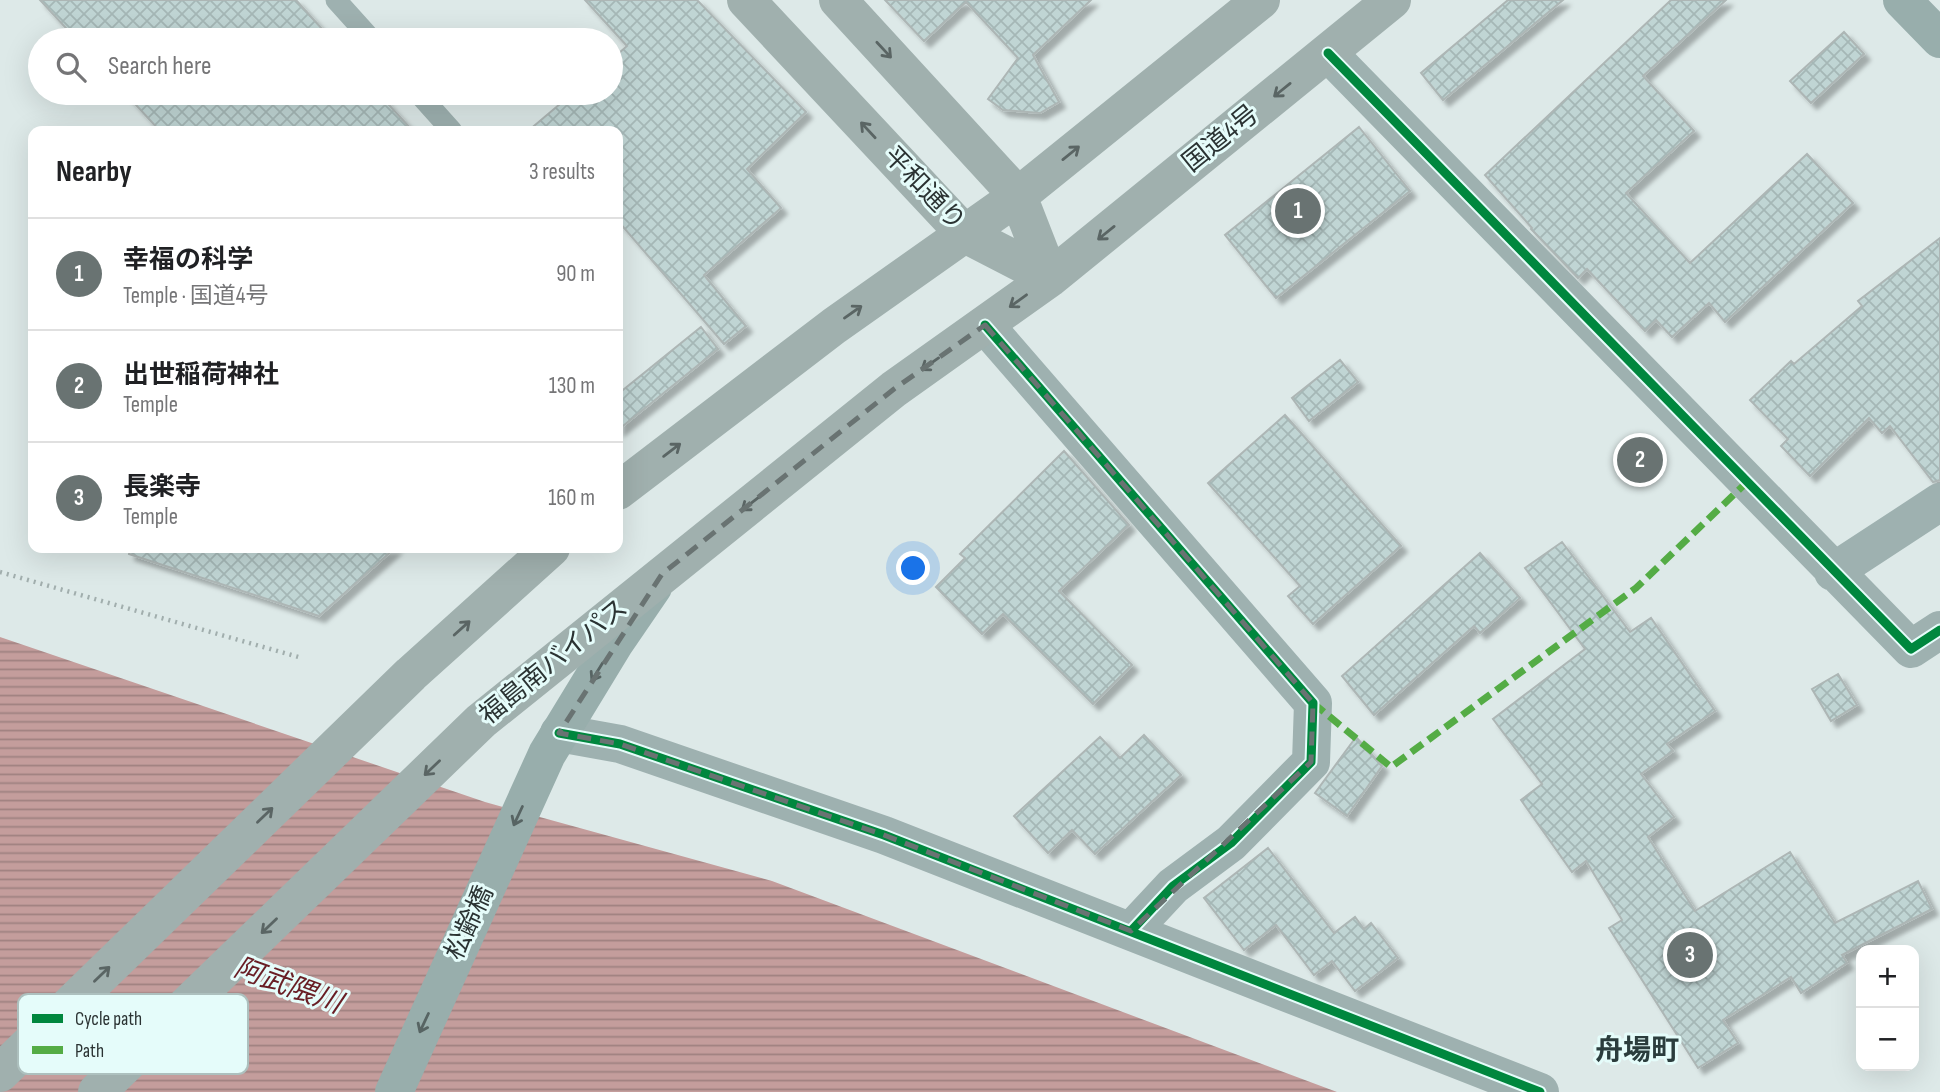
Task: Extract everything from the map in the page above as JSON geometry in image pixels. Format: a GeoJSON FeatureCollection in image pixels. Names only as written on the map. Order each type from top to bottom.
{"type":"FeatureCollection","features":[{"type":"Feature","properties":{"kind":"highway","name":"平和通り"},"geometry":{"type":"LineString","coordinates":[[746,0],[965,234],[1050,278]]}},
{"type":"Feature","properties":{"kind":"highway"},"geometry":{"type":"LineString","coordinates":[[838,0],[1018,196],[1050,278]]}},
{"type":"Feature","properties":{"kind":"highway"},"geometry":{"type":"LineString","coordinates":[[623,487],[834,326],[1018,196],[1261,0]]}},
{"type":"Feature","properties":{"kind":"highway","name":"国道4号"},"geometry":{"type":"LineString","coordinates":[[1050,278],[1392,0]]}},
{"type":"Feature","properties":{"kind":"highway","name":"福島南バイパス"},"geometry":{"type":"LineString","coordinates":[[198,994],[481,721],[894,389],[1050,278]]}},
{"type":"Feature","properties":{"kind":"highway"},"geometry":{"type":"LineString","coordinates":[[81,994],[411,674],[545,553]]}},
{"type":"Feature","properties":{"kind":"highway"},"geometry":{"type":"LineString","coordinates":[[0,1073],[18,1056]]}},
{"type":"Feature","properties":{"kind":"highway","name":"福島南バイパス"},"geometry":{"type":"LineString","coordinates":[[97,1092],[116,1074]]}},
{"type":"Feature","properties":{"kind":"main road"},"geometry":{"type":"LineString","coordinates":[[1902,0],[1940,39]]}},
{"type":"Feature","properties":{"kind":"main road","name":"松齢橋"},"geometry":{"type":"LineString","coordinates":[[394,1092],[553,743],[614,644],[662,574]]}},
{"type":"Feature","properties":{"kind":"street"},"geometry":{"type":"LineString","coordinates":[[1328,53],[1911,649],[1940,630]]}},
{"type":"Feature","properties":{"kind":"street"},"geometry":{"type":"LineString","coordinates":[[985,325],[1312,703],[1311,762],[1231,844],[1173,886],[1131,931]]}},
{"type":"Feature","properties":{"kind":"street"},"geometry":{"type":"LineString","coordinates":[[1833,572],[1940,502]]}},
{"type":"Feature","properties":{"kind":"street"},"geometry":{"type":"LineString","coordinates":[[553,743],[620,744],[884,835],[1540,1092]]}},
{"type":"Feature","properties":{"kind":"lane"},"geometry":{"type":"LineString","coordinates":[[336,0],[361,28]]}},
{"type":"Feature","properties":{"kind":"lane"},"geometry":{"type":"LineString","coordinates":[[429,105],[448,126]]}},
{"type":"Feature","properties":{"kind":"path"},"geometry":{"type":"LineString","coordinates":[[0,572],[302,658]]}},
{"type":"Feature","properties":{"kind":"highlighted area"},"geometry":{"type":"Polygon","coordinates":[[[985,325],[1313,703],[1311,762],[1131,931],[884,835],[620,744],[559,733],[662,574],[894,389],[985,325]]]}},
{"type":"Feature","properties":{"kind":"water","name":"阿武隈川"},"geometry":{"type":"Polygon","coordinates":[[[0,637],[485,802],[772,881],[1337,1092],[0,1092],[0,637]]]}},
{"type":"Feature","properties":{"kind":"building"},"geometry":{"type":"Polygon","coordinates":[[[40,0],[296,0],[321,28],[66,28],[40,0]]]}},
{"type":"Feature","properties":{"kind":"building"},"geometry":{"type":"Polygon","coordinates":[[[585,0],[697,0],[806,112],[747,169],[781,208],[704,275],[746,326],[724,344],[623,227],[623,126],[534,126],[559,105],[623,105],[623,50],[627,46],[623,42],[623,28],[611,28],[585,0]]]}},
{"type":"Feature","properties":{"kind":"building"},"geometry":{"type":"Polygon","coordinates":[[[885,0],[1091,0],[1033,55],[1059,102],[1040,113],[1003,110],[988,99],[1018,58],[966,2],[924,41],[885,0]]]}},
{"type":"Feature","properties":{"kind":"building"},"geometry":{"type":"Polygon","coordinates":[[[1508,0],[1563,0],[1443,100],[1421,73],[1508,0]]]}},
{"type":"Feature","properties":{"kind":"building"},"geometry":{"type":"Polygon","coordinates":[[[1671,0],[1726,0],[1643,76],[1694,131],[1626,193],[1690,263],[1807,154],[1853,203],[1725,322],[1709,303],[1672,337],[1656,320],[1645,331],[1587,269],[1578,278],[1485,175],[1671,0]]]}},
{"type":"Feature","properties":{"kind":"building"},"geometry":{"type":"Polygon","coordinates":[[[1844,32],[1864,54],[1811,103],[1790,81],[1844,32]]]}},
{"type":"Feature","properties":{"kind":"building"},"geometry":{"type":"Polygon","coordinates":[[[136,105],[389,105],[408,126],[155,126],[136,105]]]}},
{"type":"Feature","properties":{"kind":"building"},"geometry":{"type":"Polygon","coordinates":[[[1359,127],[1410,191],[1276,298],[1225,235],[1359,127]]]}},
{"type":"Feature","properties":{"kind":"building"},"geometry":{"type":"Polygon","coordinates":[[[1940,238],[1940,480],[1933,482],[1890,426],[1882,433],[1869,418],[1810,476],[1781,446],[1788,439],[1750,400],[1791,361],[1794,364],[1862,306],[1858,301],[1940,238]]]}},
{"type":"Feature","properties":{"kind":"building"},"geometry":{"type":"Polygon","coordinates":[[[701,327],[718,349],[623,426],[623,390],[701,327]]]}},
{"type":"Feature","properties":{"kind":"building"},"geometry":{"type":"Polygon","coordinates":[[[1340,360],[1358,382],[1309,421],[1292,398],[1340,360]]]}},
{"type":"Feature","properties":{"kind":"building"},"geometry":{"type":"Polygon","coordinates":[[[1285,415],[1401,546],[1313,624],[1288,596],[1300,586],[1208,483],[1285,415]]]}},
{"type":"Feature","properties":{"kind":"building"},"geometry":{"type":"Polygon","coordinates":[[[1064,451],[1129,525],[1059,591],[1132,665],[1093,704],[1003,614],[982,634],[936,587],[965,558],[960,554],[1064,451]]]}},
{"type":"Feature","properties":{"kind":"building"},"geometry":{"type":"Polygon","coordinates":[[[1562,542],[1630,632],[1651,618],[1715,711],[1667,744],[1673,751],[1641,774],[1674,817],[1648,837],[1695,911],[1790,852],[1835,923],[1918,881],[1932,909],[1862,945],[1856,945],[1856,948],[1842,955],[1847,963],[1801,993],[1791,977],[1723,1020],[1738,1043],[1698,1068],[1609,928],[1622,920],[1586,861],[1572,872],[1521,800],[1542,784],[1493,719],[1585,649],[1525,568],[1562,542]]]}},
{"type":"Feature","properties":{"kind":"building"},"geometry":{"type":"Polygon","coordinates":[[[129,553],[389,553],[319,616],[129,553]]]}},
{"type":"Feature","properties":{"kind":"building"},"geometry":{"type":"Polygon","coordinates":[[[1480,553],[1520,598],[1480,633],[1474,626],[1374,715],[1342,676],[1480,553]]]}},
{"type":"Feature","properties":{"kind":"building"},"geometry":{"type":"Polygon","coordinates":[[[1838,674],[1857,705],[1831,721],[1812,689],[1838,674]]]}},
{"type":"Feature","properties":{"kind":"building"},"geometry":{"type":"Polygon","coordinates":[[[1144,735],[1181,775],[1095,854],[1072,830],[1048,853],[1014,816],[1100,737],[1120,758],[1144,735]]]}},
{"type":"Feature","properties":{"kind":"building"},"geometry":{"type":"Polygon","coordinates":[[[1356,737],[1382,766],[1347,816],[1315,793],[1356,737]]]}},
{"type":"Feature","properties":{"kind":"building"},"geometry":{"type":"Polygon","coordinates":[[[1268,848],[1334,933],[1355,917],[1364,929],[1371,923],[1398,958],[1355,991],[1332,961],[1314,975],[1276,925],[1244,950],[1204,898],[1268,848]]]}},
{"type":"Feature","properties":{"kind":"marked path"},"geometry":{"type":"LineString","coordinates":[[1313,703],[1391,767],[1636,588],[1746,483]]}},
{"type":"Feature","properties":{"kind":"cycle path"},"geometry":{"type":"LineString","coordinates":[[1328,53],[1911,649],[1940,630]]}},
{"type":"Feature","properties":{"kind":"cycle path"},"geometry":{"type":"LineString","coordinates":[[985,325],[1313,703],[1311,762],[1231,843],[1173,886],[1131,931]]}},
{"type":"Feature","properties":{"kind":"cycle path"},"geometry":{"type":"LineString","coordinates":[[559,733],[620,744],[884,835],[1540,1092]]}},
{"type":"Feature","properties":{"kind":"place","name":"幸福の科学"},"geometry":{"type":"Point","coordinates":[1298,211]}},
{"type":"Feature","properties":{"kind":"place","name":"出世稲荷神社"},"geometry":{"type":"Point","coordinates":[1640,460]}},
{"type":"Feature","properties":{"kind":"place","name":"長楽寺"},"geometry":{"type":"Point","coordinates":[1690,955]}},
{"type":"Feature","properties":{"kind":"district","name":"舟場町"},"geometry":{"type":"Point","coordinates":[1637,1050]}}]}
